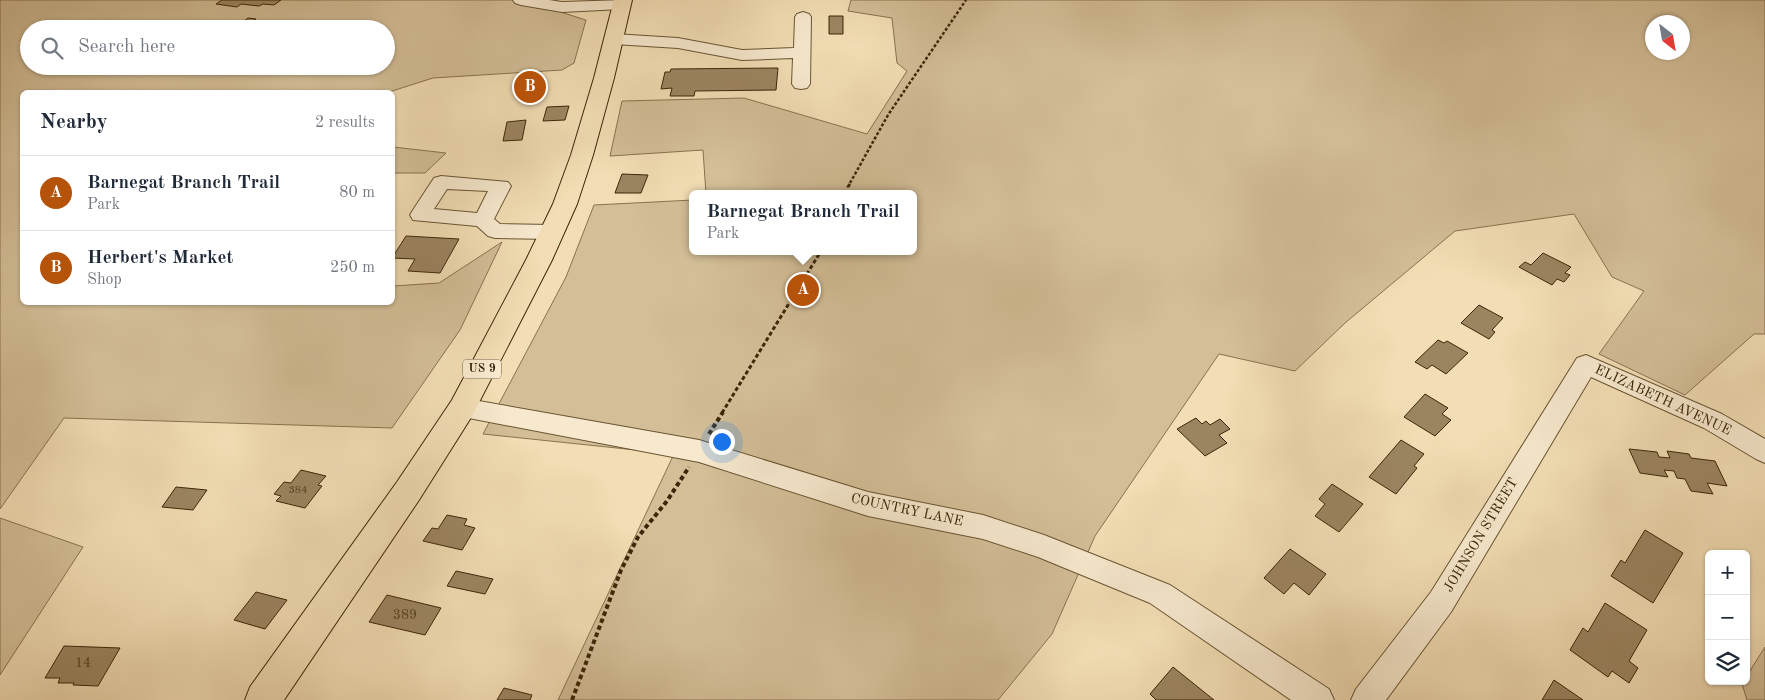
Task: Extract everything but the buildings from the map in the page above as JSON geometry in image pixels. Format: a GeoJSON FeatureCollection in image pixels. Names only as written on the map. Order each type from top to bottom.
{"type":"FeatureCollection","features":[{"type":"Feature","properties":{"kind":"highway","name":"US 9"},"geometry":{"type":"LineString","coordinates":[[263,700],[408,491],[462,408],[565,204],[582,155],[623,2]]}},
{"type":"Feature","properties":{"kind":"street"},"geometry":{"type":"LineString","coordinates":[[522,0],[562,8],[623,2]]}},
{"type":"Feature","properties":{"kind":"street"},"geometry":{"type":"LineString","coordinates":[[801,84],[803,17]]}},
{"type":"Feature","properties":{"kind":"street"},"geometry":{"type":"LineString","coordinates":[[614,39],[678,43],[742,55],[803,53]]}},
{"type":"Feature","properties":{"kind":"street"},"geometry":{"type":"LineString","coordinates":[[483,220],[495,231],[552,232]]}},
{"type":"Feature","properties":{"kind":"street","name":"ELIZABETH AVENUE"},"geometry":{"type":"LineString","coordinates":[[1586,364],[1713,421],[1765,452]]}},
{"type":"Feature","properties":{"kind":"street","name":"JOHNSON STREET"},"geometry":{"type":"LineString","coordinates":[[1367,700],[1441,602],[1586,364]]}},
{"type":"Feature","properties":{"kind":"street","name":"COUNTRY LANE"},"geometry":{"type":"LineString","coordinates":[[462,408],[699,451],[868,504],[983,527],[1044,547],[1160,594],[1318,700]]}},
{"type":"Feature","properties":{"kind":"path"},"geometry":{"type":"LineString","coordinates":[[848,190],[888,115],[966,0]]}},
{"type":"Feature","properties":{"kind":"path"},"geometry":{"type":"LineString","coordinates":[[706,439],[819,255]]}},
{"type":"Feature","properties":{"kind":"path"},"geometry":{"type":"LineString","coordinates":[[572,700],[620,570],[638,537],[667,501],[691,464]]}},
{"type":"Feature","properties":{"kind":"shaded area"},"geometry":{"type":"Polygon","coordinates":[[[0,0],[522,0],[586,20],[574,63],[562,70],[433,78],[395,90],[20,90],[20,305],[395,305],[395,286],[439,283],[502,242],[460,330],[392,428],[64,418],[0,509],[0,0]]]}},
{"type":"Feature","properties":{"kind":"shaded area"},"geometry":{"type":"Polygon","coordinates":[[[851,0],[1765,0],[1765,334],[1754,334],[1685,395],[1599,354],[1644,291],[1612,277],[1574,214],[1455,231],[1345,323],[1295,371],[1219,354],[1095,536],[1052,634],[998,700],[558,700],[674,454],[483,434],[566,277],[594,205],[689,200],[689,255],[917,255],[917,190],[706,190],[703,150],[610,156],[622,101],[744,98],[867,134],[907,71],[897,63],[892,18],[848,11],[851,0]]]}},
{"type":"Feature","properties":{"kind":"shaded area"},"geometry":{"type":"Polygon","coordinates":[[[395,147],[446,153],[425,173],[395,173],[395,147]]]}},
{"type":"Feature","properties":{"kind":"shaded area"},"geometry":{"type":"Polygon","coordinates":[[[0,518],[83,547],[0,675],[0,518]]]}},
{"type":"Feature","properties":{"kind":"shaded area"},"geometry":{"type":"Polygon","coordinates":[[[1765,647],[1765,700],[1747,700],[1742,685],[1750,685],[1750,671],[1765,647]]]}},
{"type":"Feature","properties":{"kind":"place","name":"Herbert's Market"},"geometry":{"type":"Point","coordinates":[530,87]}},
{"type":"Feature","properties":{"kind":"place","name":"Barnegat Branch Trail"},"geometry":{"type":"Point","coordinates":[803,290]}}]}
